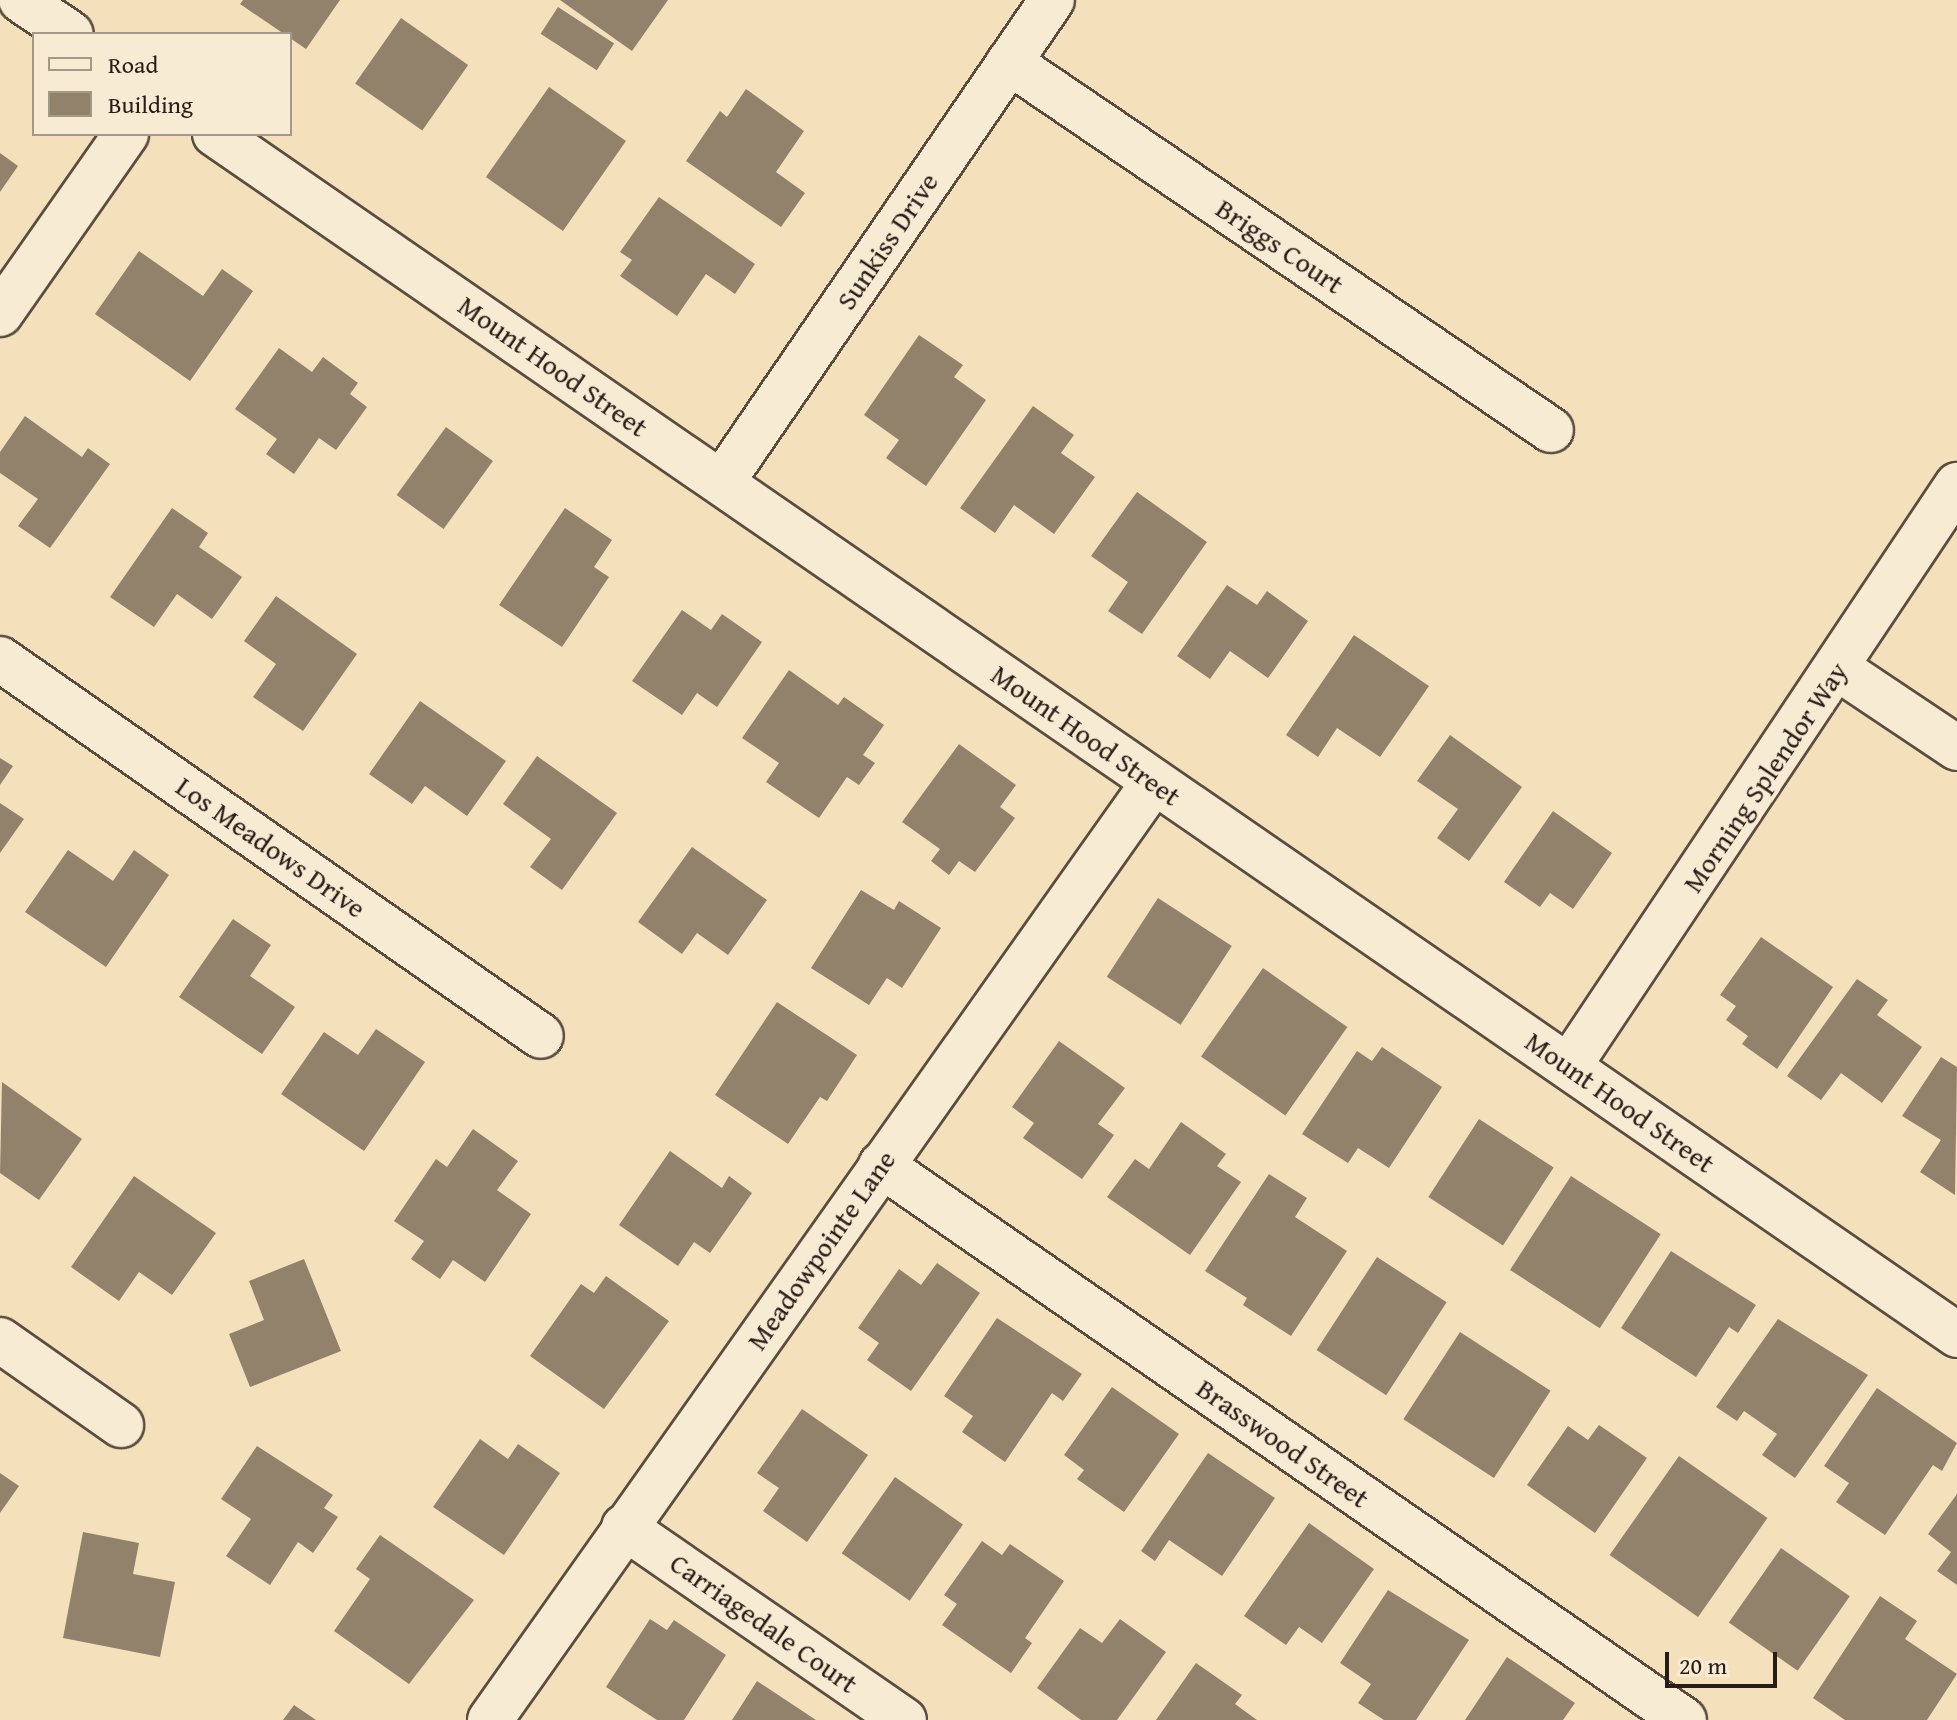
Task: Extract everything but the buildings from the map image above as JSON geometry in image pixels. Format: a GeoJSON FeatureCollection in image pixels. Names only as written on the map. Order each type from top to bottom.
{"type":"FeatureCollection","features":[{"type":"Feature","properties":{"kind":"street"},"geometry":{"type":"LineString","coordinates":[[21,0],[68,32]]}},
{"type":"Feature","properties":{"kind":"street","name":"Sunkiss Drive"},"geometry":{"type":"LineString","coordinates":[[722,482],[1052,0]]}},
{"type":"Feature","properties":{"kind":"street","name":"Briggs Court"},"geometry":{"type":"LineString","coordinates":[[1009,62],[1551,430]]}},
{"type":"Feature","properties":{"kind":"street"},"geometry":{"type":"LineString","coordinates":[[0,314],[125,136]]}},
{"type":"Feature","properties":{"kind":"street","name":"Mount Hood Street"},"geometry":{"type":"LineString","coordinates":[[218,136],[1957,1335]]}},
{"type":"Feature","properties":{"kind":"street","name":"Morning Splendor Way"},"geometry":{"type":"LineString","coordinates":[[1569,1066],[1839,669],[1873,608],[1957,485]]}},
{"type":"Feature","properties":{"kind":"street","name":"Los Meadows Drive"},"geometry":{"type":"LineString","coordinates":[[0,659],[541,1036]]}},
{"type":"Feature","properties":{"kind":"street"},"geometry":{"type":"LineString","coordinates":[[1839,669],[1957,748]]}},
{"type":"Feature","properties":{"kind":"street","name":"Meadowpointe Lane"},"geometry":{"type":"LineString","coordinates":[[490,1720],[1154,782]]}},
{"type":"Feature","properties":{"kind":"street","name":"Brasswood Street"},"geometry":{"type":"LineString","coordinates":[[881,1165],[1684,1720]]}},
{"type":"Feature","properties":{"kind":"street"},"geometry":{"type":"LineString","coordinates":[[0,1340],[121,1425]]}},
{"type":"Feature","properties":{"kind":"street","name":"Carriagedale Court"},"geometry":{"type":"LineString","coordinates":[[624,1527],[904,1720]]}}]}
